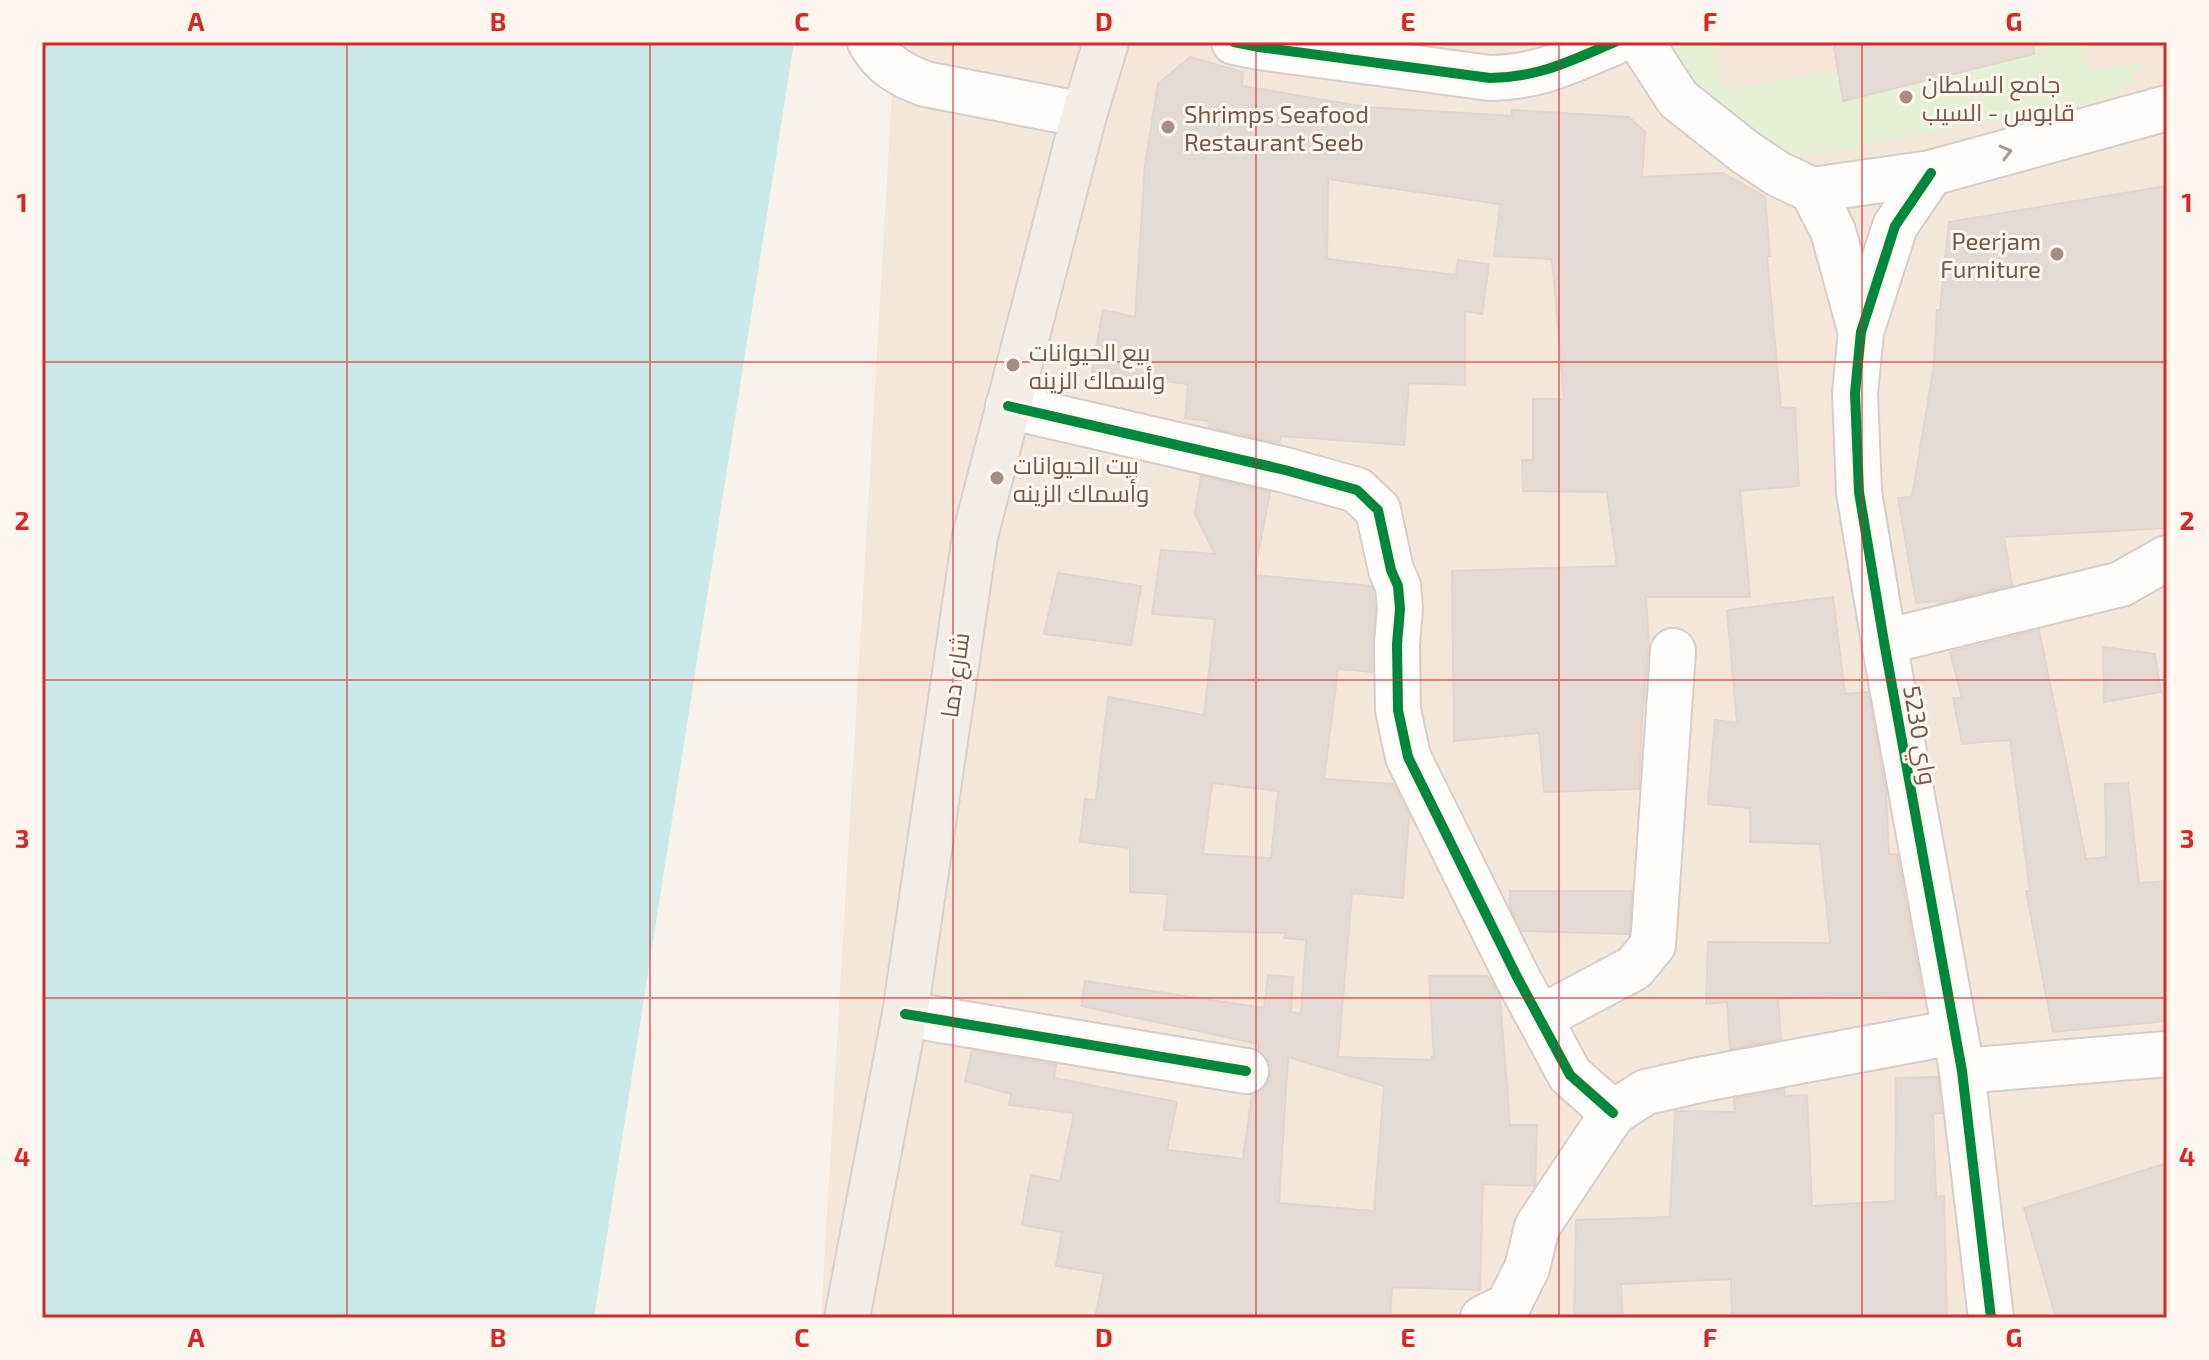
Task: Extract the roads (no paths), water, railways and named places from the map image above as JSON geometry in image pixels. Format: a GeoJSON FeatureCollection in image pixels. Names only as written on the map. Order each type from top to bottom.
{"type":"FeatureCollection","features":[{"type":"Feature","properties":{"kind":"main road","name":"شارع دما"},"geometry":{"type":"LineString","coordinates":[[847,1318],[905,1014],[975,536],[1084,115],[1106,42]]}},
{"type":"Feature","properties":{"kind":"street"},"geometry":{"type":"LineString","coordinates":[[870,42],[889,67],[925,84],[1084,115]]}},
{"type":"Feature","properties":{"kind":"street"},"geometry":{"type":"LineString","coordinates":[[1234,42],[1490,78],[1518,77],[1552,69],[1615,42]]}},
{"type":"Feature","properties":{"kind":"street"},"geometry":{"type":"LineString","coordinates":[[1641,42],[1678,99],[1745,152],[1778,174],[1812,190],[1931,173],[2167,108]]}},
{"type":"Feature","properties":{"kind":"street","name":"واي 5230"},"geometry":{"type":"LineString","coordinates":[[1931,173],[1895,226],[1861,332],[1855,393],[1859,492],[1958,1052],[1991,1318]]}},
{"type":"Feature","properties":{"kind":"street","name":"واي 5230"},"geometry":{"type":"LineString","coordinates":[[1812,190],[1833,231],[1861,332]]}},
{"type":"Feature","properties":{"kind":"street"},"geometry":{"type":"LineString","coordinates":[[1008,406],[1285,470],[1357,490],[1378,510],[1391,570],[1398,586],[1398,710],[1408,757],[1516,975],[1570,1075],[1613,1113]]}},
{"type":"Feature","properties":{"kind":"street"},"geometry":{"type":"LineString","coordinates":[[1884,642],[2121,584],[2167,558]]}},
{"type":"Feature","properties":{"kind":"street"},"geometry":{"type":"LineString","coordinates":[[1540,1018],[1634,968],[1653,945],[1673,651]]}},
{"type":"Feature","properties":{"kind":"street"},"geometry":{"type":"LineString","coordinates":[[905,1014],[1246,1071]]}},
{"type":"Feature","properties":{"kind":"street"},"geometry":{"type":"LineString","coordinates":[[1504,1314],[1527,1268],[1537,1227],[1613,1113],[1646,1092],[1704,1079],[1958,1052],[2167,1054]]}},
{"type":"Feature","properties":{"kind":"water"},"geometry":{"type":"Polygon","coordinates":[[[46,42],[794,42],[594,1318],[42,1318],[42,46],[46,42]]]}},
{"type":"Feature","properties":{"kind":"place","name":"جامع السلطان قابوس - السيب"},"geometry":{"type":"Point","coordinates":[1906,97]}},
{"type":"Feature","properties":{"kind":"place","name":"Shrimps Seafood Restaurant Seeb"},"geometry":{"type":"Point","coordinates":[1168,127]}},
{"type":"Feature","properties":{"kind":"place","name":"Peerjam Furniture"},"geometry":{"type":"Point","coordinates":[2057,254]}},
{"type":"Feature","properties":{"kind":"place","name":"بيع الحيوانات وأسماك الزينه"},"geometry":{"type":"Point","coordinates":[1013,365]}},
{"type":"Feature","properties":{"kind":"place","name":"بيت الحيوانات وأسماك الزينه"},"geometry":{"type":"Point","coordinates":[997,478]}}]}
